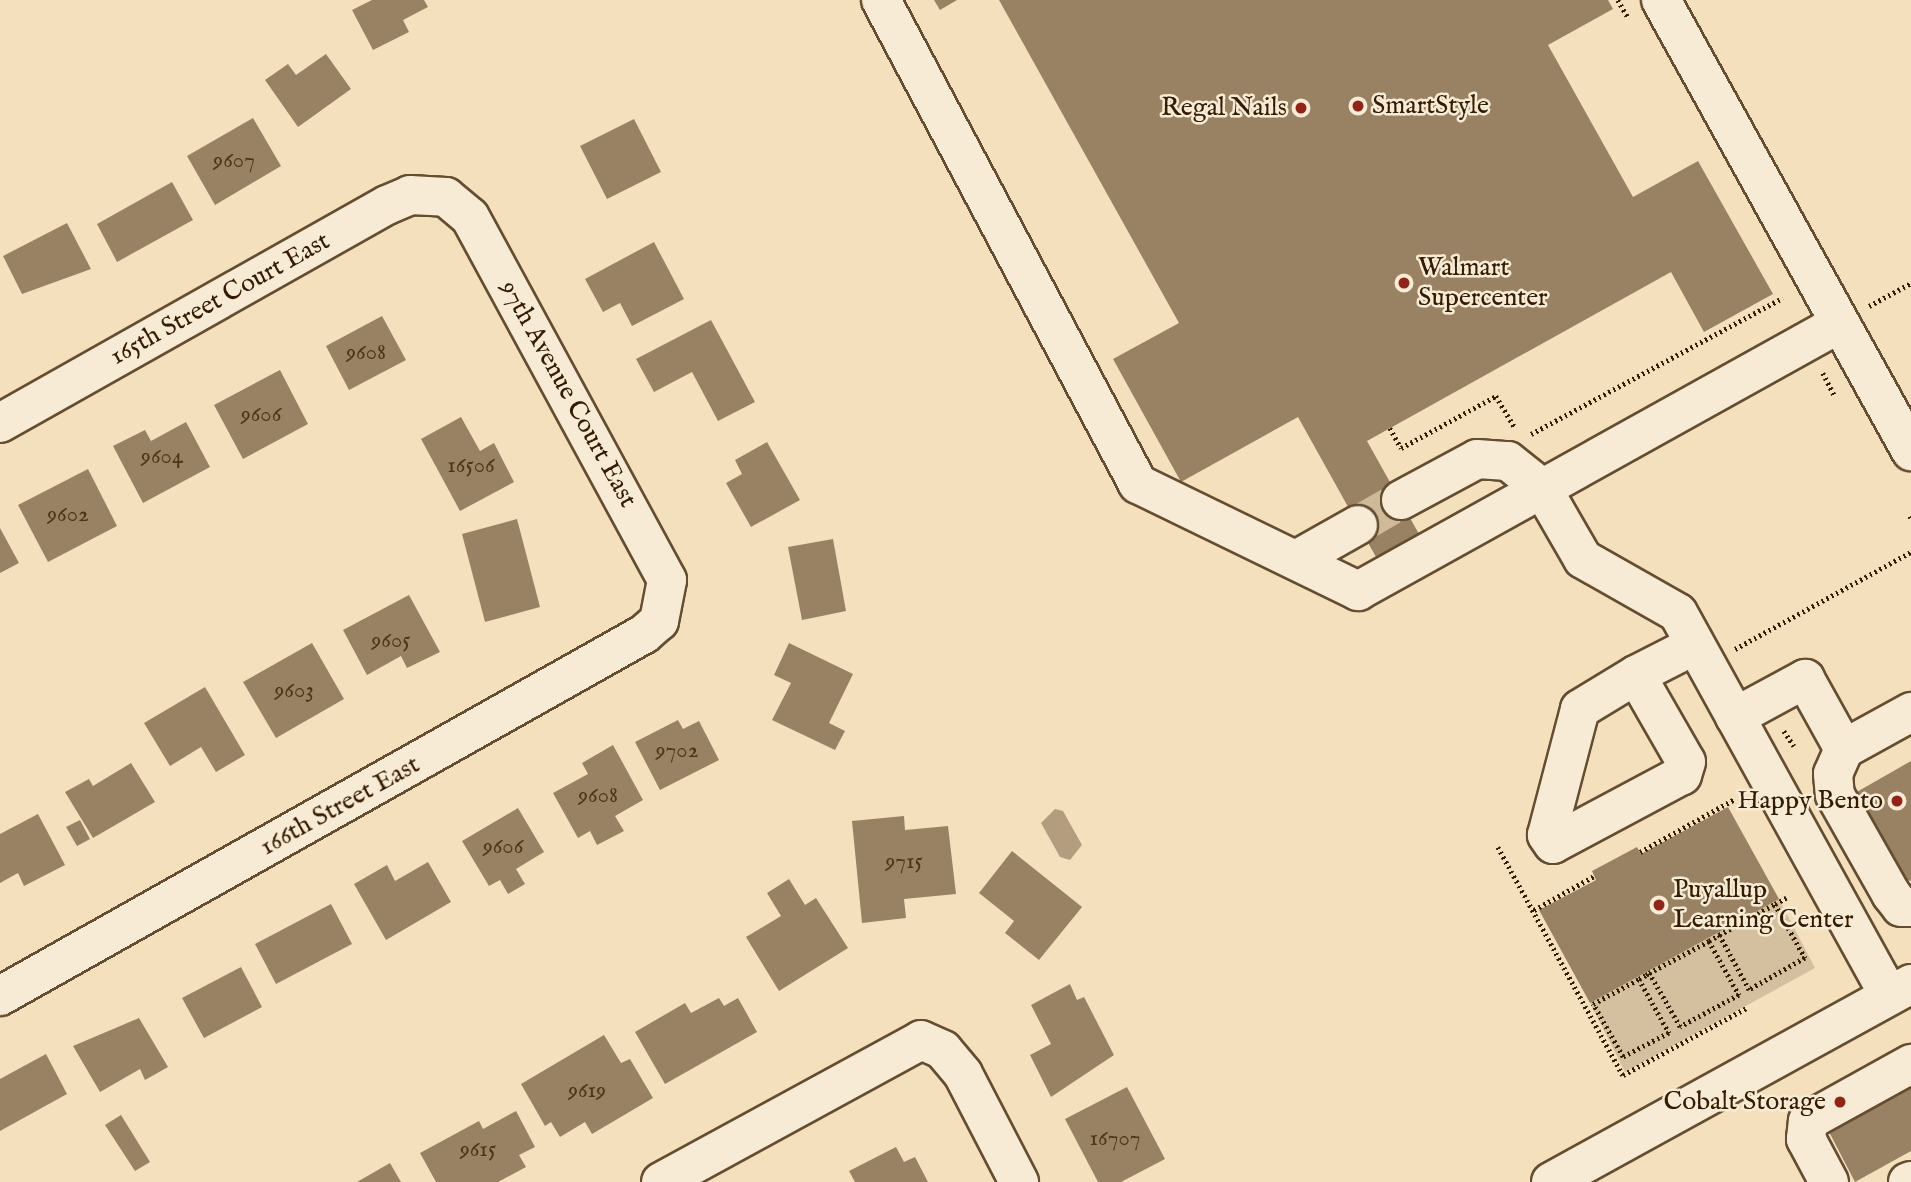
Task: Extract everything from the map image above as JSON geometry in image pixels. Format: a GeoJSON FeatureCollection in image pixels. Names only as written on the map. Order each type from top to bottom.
{"type":"FeatureCollection","features":[{"type":"Feature","properties":{"kind":"street"},"geometry":{"type":"LineString","coordinates":[[881,0],[1138,484],[1358,591],[1853,316]]}},
{"type":"Feature","properties":{"kind":"street"},"geometry":{"type":"LineString","coordinates":[[1661,0],[1853,316],[1911,451]]}},
{"type":"Feature","properties":{"kind":"street","name":"165th Street Court East"},"geometry":{"type":"LineString","coordinates":[[3,414],[387,205],[410,195],[446,197]]}},
{"type":"Feature","properties":{"kind":"street","name":"97th Avenue Court East"},"geometry":{"type":"LineString","coordinates":[[446,197],[470,217],[656,554],[667,580],[666,602]]}},
{"type":"Feature","properties":{"kind":"street"},"geometry":{"type":"LineString","coordinates":[[1401,500],[1477,459],[1495,456],[1542,488],[1583,559],[1678,613],[1708,649],[1735,717],[1900,989],[1551,1182]]}},
{"type":"Feature","properties":{"kind":"street"},"geometry":{"type":"LineString","coordinates":[[1296,560],[1357,525]]}},
{"type":"Feature","properties":{"kind":"street","name":"166th Street East"},"geometry":{"type":"LineString","coordinates":[[0,996],[597,663],[652,627],[666,602]]}},
{"type":"Feature","properties":{"kind":"street"},"geometry":{"type":"LineString","coordinates":[[1636,675],[1708,649]]}},
{"type":"Feature","properties":{"kind":"street"},"geometry":{"type":"LineString","coordinates":[[1735,717],[1805,679],[1844,748]]}},
{"type":"Feature","properties":{"kind":"street"},"geometry":{"type":"LineString","coordinates":[[1911,712],[1844,748],[1833,774],[1835,795],[1891,894],[1901,907],[1911,907]]}},
{"type":"Feature","properties":{"kind":"street"},"geometry":{"type":"LineString","coordinates":[[661,1182],[921,1040],[943,1049],[962,1074],[1019,1182]]}},
{"type":"Feature","properties":{"kind":"street"},"geometry":{"type":"LineString","coordinates":[[1829,1182],[1805,1139],[1808,1121],[1911,1064]]}},
{"type":"Feature","properties":{"kind":"path"},"geometry":{"type":"LineString","coordinates":[[1853,316],[1911,283]]}},
{"type":"Feature","properties":{"kind":"path"},"geometry":{"type":"LineString","coordinates":[[1391,428],[1401,448],[1496,396],[1519,434],[1532,434],[1782,297],[1789,308]]}},
{"type":"Feature","properties":{"kind":"path"},"geometry":{"type":"LineString","coordinates":[[1820,367],[1835,397]]}},
{"type":"Feature","properties":{"kind":"path"},"geometry":{"type":"LineString","coordinates":[[1708,649],[1911,552]]}},
{"type":"Feature","properties":{"kind":"path"},"geometry":{"type":"LineString","coordinates":[[1640,852],[1732,800]]}},
{"type":"Feature","properties":{"kind":"path"},"geometry":{"type":"LineString","coordinates":[[1498,847],[1623,1075],[1748,1007]]}},
{"type":"Feature","properties":{"kind":"path"},"geometry":{"type":"LineString","coordinates":[[1534,910],[1594,876]]}},
{"type":"Feature","properties":{"kind":"path"},"geometry":{"type":"LineString","coordinates":[[1639,979],[1669,1033],[1623,1058],[1593,1004],[1786,898]]}},
{"type":"Feature","properties":{"kind":"path"},"geometry":{"type":"LineString","coordinates":[[1719,935],[1749,990],[1805,958],[1775,904]]}},
{"type":"Feature","properties":{"kind":"path"},"geometry":{"type":"LineString","coordinates":[[1650,973],[1680,1027],[1739,995],[1709,941]]}},
{"type":"Feature","properties":{"kind":"shaded area"},"geometry":{"type":"Polygon","coordinates":[[[1055,809],[1063,811],[1082,845],[1070,860],[1060,857],[1041,823],[1055,809]]]}},
{"type":"Feature","properties":{"kind":"shaded area"},"geometry":{"type":"Polygon","coordinates":[[[1779,899],[1815,968],[1625,1072],[1590,1003],[1779,899]]]}},
{"type":"Feature","properties":{"kind":"building"},"geometry":{"type":"Polygon","coordinates":[[[372,0],[424,0],[428,7],[403,20],[409,32],[373,50],[352,10],[372,0]]]}},
{"type":"Feature","properties":{"kind":"building"},"geometry":{"type":"Polygon","coordinates":[[[934,0],[957,0],[940,10],[934,0]]]}},
{"type":"Feature","properties":{"kind":"building","name":"Walmart Supercenter"},"geometry":{"type":"Polygon","coordinates":[[[999,0],[1608,0],[1613,9],[1548,45],[1633,197],[1698,161],[1773,294],[1704,332],[1671,272],[1367,441],[1424,543],[1381,566],[1298,417],[1181,482],[1113,359],[1179,323],[999,0]]]}},
{"type":"Feature","properties":{"kind":"building"},"geometry":{"type":"Polygon","coordinates":[[[326,54],[351,89],[298,127],[265,80],[288,64],[296,75],[326,54]]]}},
{"type":"Feature","properties":{"kind":"building"},"geometry":{"type":"Polygon","coordinates":[[[253,118],[281,166],[215,205],[187,156],[253,118]]]}},
{"type":"Feature","properties":{"kind":"building"},"geometry":{"type":"Polygon","coordinates":[[[634,119],[661,172],[607,199],[580,146],[634,119]]]}},
{"type":"Feature","properties":{"kind":"building"},"geometry":{"type":"Polygon","coordinates":[[[172,182],[193,220],[117,262],[97,224],[172,182]]]}},
{"type":"Feature","properties":{"kind":"building"},"geometry":{"type":"Polygon","coordinates":[[[67,223],[91,269],[22,294],[3,256],[67,223]]]}},
{"type":"Feature","properties":{"kind":"building"},"geometry":{"type":"Polygon","coordinates":[[[654,242],[684,299],[632,326],[620,303],[603,312],[585,279],[654,242]]]}},
{"type":"Feature","properties":{"kind":"building"},"geometry":{"type":"Polygon","coordinates":[[[382,316],[406,360],[349,390],[326,346],[382,316]]]}},
{"type":"Feature","properties":{"kind":"building"},"geometry":{"type":"Polygon","coordinates":[[[711,320],[755,402],[718,421],[692,372],[654,392],[636,359],[711,320]]]}},
{"type":"Feature","properties":{"kind":"building"},"geometry":{"type":"Polygon","coordinates":[[[280,370],[308,424],[243,459],[214,405],[280,370]]]}},
{"type":"Feature","properties":{"kind":"building"},"geometry":{"type":"Polygon","coordinates":[[[461,417],[480,451],[494,443],[514,482],[460,511],[421,439],[461,417]]]}},
{"type":"Feature","properties":{"kind":"building"},"geometry":{"type":"Polygon","coordinates":[[[186,422],[210,467],[143,503],[113,446],[145,430],[151,441],[186,422]]]}},
{"type":"Feature","properties":{"kind":"building"},"geometry":{"type":"Polygon","coordinates":[[[767,442],[800,500],[751,527],[726,483],[742,474],[735,460],[767,442]]]}},
{"type":"Feature","properties":{"kind":"building"},"geometry":{"type":"Polygon","coordinates":[[[88,469],[117,526],[48,562],[18,505],[88,469]]]}},
{"type":"Feature","properties":{"kind":"building"},"geometry":{"type":"Polygon","coordinates":[[[517,519],[540,607],[485,622],[462,534],[517,519]]]}},
{"type":"Feature","properties":{"kind":"building"},"geometry":{"type":"Polygon","coordinates":[[[0,528],[19,563],[0,573],[0,528]]]}},
{"type":"Feature","properties":{"kind":"building"},"geometry":{"type":"Polygon","coordinates":[[[833,539],[846,611],[802,620],[788,547],[833,539]]]}},
{"type":"Feature","properties":{"kind":"building"},"geometry":{"type":"Polygon","coordinates":[[[409,595],[440,652],[407,668],[401,656],[367,675],[343,630],[409,595]]]}},
{"type":"Feature","properties":{"kind":"building"},"geometry":{"type":"Polygon","coordinates":[[[312,643],[344,699],[276,738],[243,682],[312,643]]]}},
{"type":"Feature","properties":{"kind":"building"},"geometry":{"type":"Polygon","coordinates":[[[789,643],[853,674],[829,723],[845,731],[835,750],[772,720],[791,683],[774,675],[789,643]]]}},
{"type":"Feature","properties":{"kind":"building"},"geometry":{"type":"Polygon","coordinates":[[[205,687],[245,755],[216,772],[201,747],[170,766],[144,723],[205,687]]]}},
{"type":"Feature","properties":{"kind":"building"},"geometry":{"type":"Polygon","coordinates":[[[678,720],[683,729],[699,721],[719,760],[660,790],[635,742],[678,720]]]}},
{"type":"Feature","properties":{"kind":"building"},"geometry":{"type":"Polygon","coordinates":[[[613,745],[643,800],[615,816],[624,831],[597,845],[590,831],[578,838],[553,793],[588,774],[582,763],[613,745]]]}},
{"type":"Feature","properties":{"kind":"building"},"geometry":{"type":"Polygon","coordinates":[[[1911,761],[1911,881],[1894,877],[1855,793],[1911,761]]]}},
{"type":"Feature","properties":{"kind":"building"},"geometry":{"type":"Polygon","coordinates":[[[131,763],[155,802],[93,838],[65,792],[89,779],[93,786],[131,763]]]}},
{"type":"Feature","properties":{"kind":"building","name":"Puyallup Learning Center"},"geometry":{"type":"Polygon","coordinates":[[[1728,807],[1779,899],[1590,1003],[1539,910],[1596,880],[1592,871],[1637,847],[1641,854],[1728,807]]]}},
{"type":"Feature","properties":{"kind":"building"},"geometry":{"type":"Polygon","coordinates":[[[518,808],[544,852],[516,869],[525,884],[508,894],[500,880],[489,886],[462,841],[518,808]]]}},
{"type":"Feature","properties":{"kind":"building"},"geometry":{"type":"Polygon","coordinates":[[[38,814],[65,865],[24,886],[18,873],[0,883],[0,834],[38,814]]]}},
{"type":"Feature","properties":{"kind":"building"},"geometry":{"type":"Polygon","coordinates":[[[904,816],[905,830],[948,826],[956,894],[904,899],[906,918],[862,923],[852,821],[904,816]]]}},
{"type":"Feature","properties":{"kind":"building"},"geometry":{"type":"Polygon","coordinates":[[[80,820],[90,839],[77,846],[66,827],[80,820]]]}},
{"type":"Feature","properties":{"kind":"building"},"geometry":{"type":"Polygon","coordinates":[[[1012,851],[1082,907],[1039,960],[1005,933],[1014,921],[979,893],[1012,851]]]}},
{"type":"Feature","properties":{"kind":"building"},"geometry":{"type":"Polygon","coordinates":[[[428,862],[451,902],[386,940],[354,884],[387,865],[395,881],[428,862]]]}},
{"type":"Feature","properties":{"kind":"building"},"geometry":{"type":"Polygon","coordinates":[[[789,879],[805,905],[816,898],[848,948],[779,991],[746,937],[781,916],[767,893],[789,879]]]}},
{"type":"Feature","properties":{"kind":"building"},"geometry":{"type":"Polygon","coordinates":[[[331,904],[352,944],[276,984],[255,944],[331,904]]]}},
{"type":"Feature","properties":{"kind":"building"},"geometry":{"type":"Polygon","coordinates":[[[241,967],[262,1007],[204,1038],[182,998],[241,967]]]}},
{"type":"Feature","properties":{"kind":"building"},"geometry":{"type":"Polygon","coordinates":[[[1070,984],[1077,1000],[1084,997],[1114,1055],[1051,1097],[1030,1055],[1051,1044],[1031,1005],[1070,984]]]}},
{"type":"Feature","properties":{"kind":"building"},"geometry":{"type":"Polygon","coordinates":[[[719,998],[724,1006],[738,998],[757,1032],[665,1084],[635,1032],[685,1003],[691,1013],[719,998]]]}},
{"type":"Feature","properties":{"kind":"building"},"geometry":{"type":"Polygon","coordinates":[[[139,1018],[168,1067],[145,1080],[140,1069],[100,1092],[73,1046],[139,1018]]]}},
{"type":"Feature","properties":{"kind":"building"},"geometry":{"type":"Polygon","coordinates":[[[604,1035],[621,1063],[630,1059],[653,1098],[592,1134],[585,1122],[560,1137],[551,1122],[545,1126],[521,1084],[604,1035]]]}},
{"type":"Feature","properties":{"kind":"building"},"geometry":{"type":"Polygon","coordinates":[[[46,1054],[67,1094],[0,1131],[0,1079],[46,1054]]]}},
{"type":"Feature","properties":{"kind":"building"},"geometry":{"type":"Polygon","coordinates":[[[1911,1081],[1911,1151],[1855,1182],[1827,1128],[1911,1081]]]}},
{"type":"Feature","properties":{"kind":"building"},"geometry":{"type":"Polygon","coordinates":[[[1127,1087],[1165,1159],[1121,1182],[1098,1182],[1065,1119],[1127,1087]]]}},
{"type":"Feature","properties":{"kind":"building"},"geometry":{"type":"Polygon","coordinates":[[[516,1111],[535,1147],[519,1155],[526,1167],[498,1182],[436,1182],[420,1153],[479,1121],[483,1129],[516,1111]]]}},
{"type":"Feature","properties":{"kind":"building"},"geometry":{"type":"Polygon","coordinates":[[[121,1115],[150,1162],[135,1171],[105,1125],[121,1115]]]}},
{"type":"Feature","properties":{"kind":"building"},"geometry":{"type":"Polygon","coordinates":[[[896,1147],[904,1162],[915,1157],[928,1182],[855,1182],[849,1171],[896,1147]]]}},
{"type":"Feature","properties":{"kind":"building"},"geometry":{"type":"Polygon","coordinates":[[[390,1163],[401,1182],[357,1182],[390,1163]]]}},
{"type":"Feature","properties":{"kind":"tunnel"},"geometry":{"type":"LineString","coordinates":[[1358,525],[1401,500]]}},
{"type":"Feature","properties":{"kind":"place","name":"SmartStyle"},"geometry":{"type":"Point","coordinates":[1358,106]}},
{"type":"Feature","properties":{"kind":"place","name":"Regal Nails"},"geometry":{"type":"Point","coordinates":[1301,108]}},
{"type":"Feature","properties":{"kind":"place","name":"Walmart Supercenter"},"geometry":{"type":"Point","coordinates":[1404,283]}},
{"type":"Feature","properties":{"kind":"place","name":"Happy Bento"},"geometry":{"type":"Point","coordinates":[1897,801]}},
{"type":"Feature","properties":{"kind":"place","name":"Puyallup Learning Center"},"geometry":{"type":"Point","coordinates":[1659,905]}},
{"type":"Feature","properties":{"kind":"place","name":"Cobalt Storage"},"geometry":{"type":"Point","coordinates":[1840,1102]}}]}
